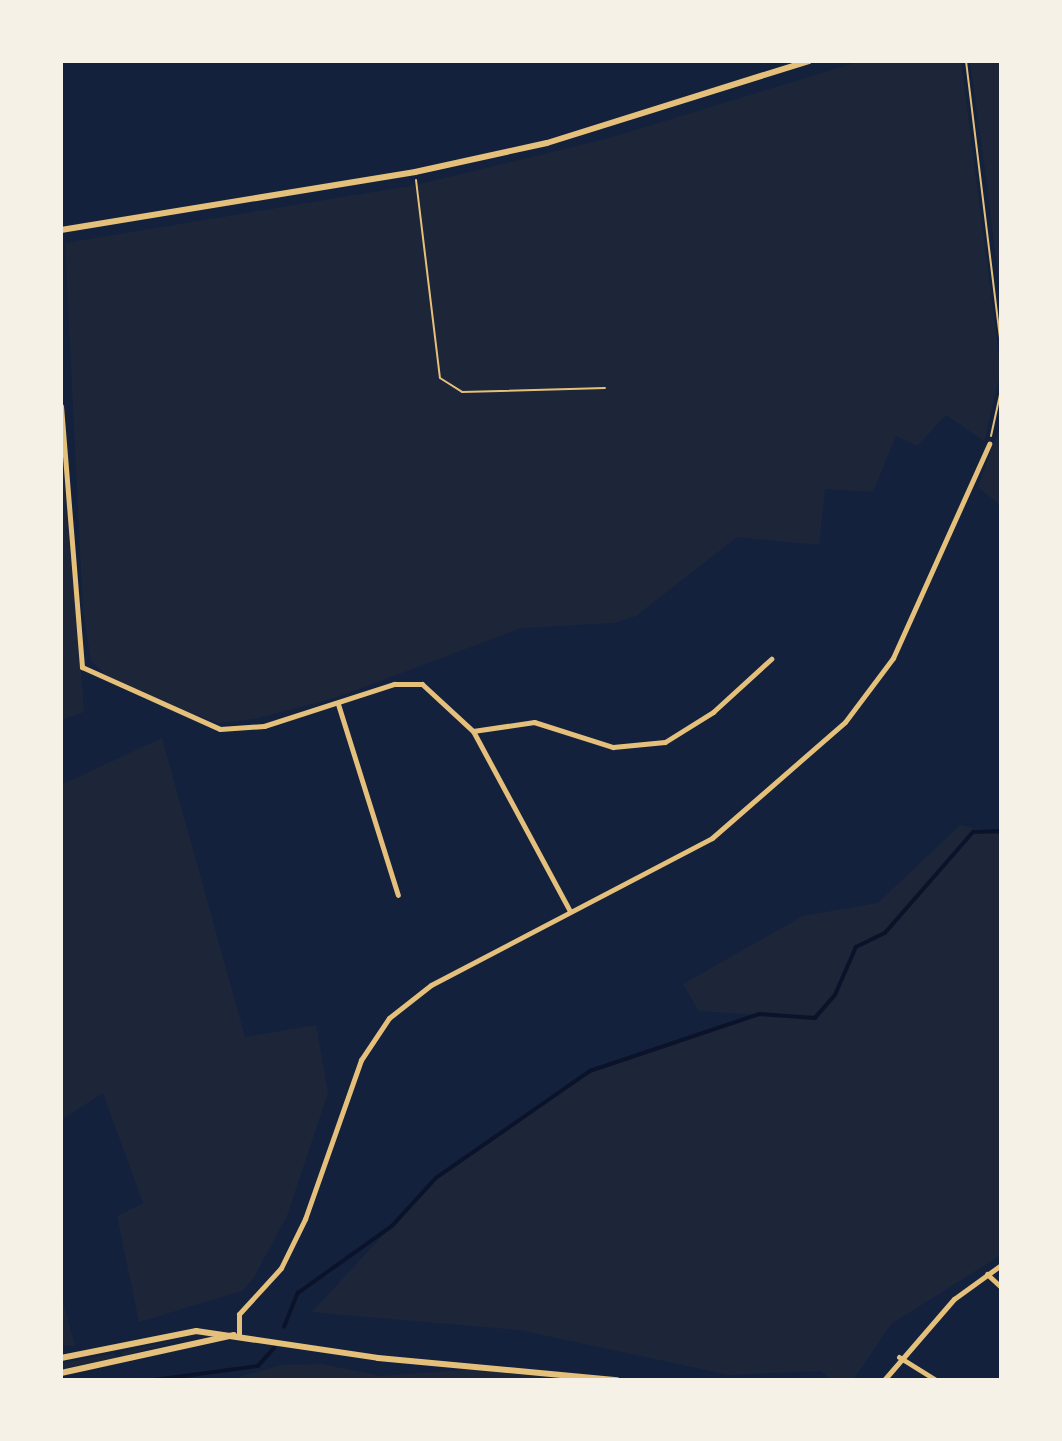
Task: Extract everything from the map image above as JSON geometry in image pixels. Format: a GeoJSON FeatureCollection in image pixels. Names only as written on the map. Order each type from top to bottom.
{"type":"FeatureCollection","features":[{"type":"Feature","properties":{"kind":"street"},"geometry":{"type":"LineString","coordinates":[[61,230],[415,172],[603,127],[809,61]]}},
{"type":"Feature","properties":{"kind":"street"},"geometry":{"type":"LineString","coordinates":[[61,406],[82,667],[220,729],[264,726],[412,681],[430,689],[473,731],[570,911]]}},
{"type":"Feature","properties":{"kind":"street"},"geometry":{"type":"LineString","coordinates":[[239,1334],[239,1314],[281,1268],[305,1220],[360,1060],[389,1018],[431,985],[712,838],[845,722],[893,658],[989,444]]}},
{"type":"Feature","properties":{"kind":"street"},"geometry":{"type":"LineString","coordinates":[[473,731],[534,722],[613,747],[665,741],[713,712],[771,659]]}},
{"type":"Feature","properties":{"kind":"street"},"geometry":{"type":"LineString","coordinates":[[338,704],[398,895]]}},
{"type":"Feature","properties":{"kind":"street"},"geometry":{"type":"LineString","coordinates":[[884,1380],[899,1357],[987,1274],[1001,1265]]}},
{"type":"Feature","properties":{"kind":"street"},"geometry":{"type":"LineString","coordinates":[[987,1274],[1001,1287]]}},
{"type":"Feature","properties":{"kind":"street"},"geometry":{"type":"LineString","coordinates":[[61,1358],[196,1331],[239,1334],[378,1358],[617,1380]]}},
{"type":"Feature","properties":{"kind":"street"},"geometry":{"type":"LineString","coordinates":[[61,1373],[239,1334]]}},
{"type":"Feature","properties":{"kind":"street"},"geometry":{"type":"LineString","coordinates":[[899,1357],[936,1380]]}},
{"type":"Feature","properties":{"kind":"path"},"geometry":{"type":"LineString","coordinates":[[966,61],[1001,346]]}},
{"type":"Feature","properties":{"kind":"path"},"geometry":{"type":"LineString","coordinates":[[415,172],[440,378],[462,392],[605,388]]}},
{"type":"Feature","properties":{"kind":"path"},"geometry":{"type":"LineString","coordinates":[[989,444],[1001,390]]}},
{"type":"Feature","properties":{"kind":"shaded area"},"geometry":{"type":"Polygon","coordinates":[[[861,61],[961,61],[1001,372],[984,441],[946,415],[917,446],[896,436],[873,492],[825,489],[819,545],[737,537],[636,616],[613,623],[521,628],[335,698],[254,719],[219,723],[181,710],[106,675],[91,661],[83,612],[65,243],[416,185],[606,139],[861,61]]]}},
{"type":"Feature","properties":{"kind":"shaded area"},"geometry":{"type":"Polygon","coordinates":[[[970,61],[1001,61],[1001,301],[987,185],[970,61]]]}},
{"type":"Feature","properties":{"kind":"shaded area"},"geometry":{"type":"Polygon","coordinates":[[[61,406],[84,712],[61,720],[61,406]]]}},
{"type":"Feature","properties":{"kind":"shaded area"},"geometry":{"type":"Polygon","coordinates":[[[1001,423],[1001,506],[978,487],[1001,423]]]}},
{"type":"Feature","properties":{"kind":"shaded area"},"geometry":{"type":"Polygon","coordinates":[[[162,738],[245,1037],[316,1025],[328,1093],[287,1216],[253,1279],[242,1291],[139,1322],[117,1216],[143,1203],[103,1093],[61,1120],[61,785],[162,738]]]}},
{"type":"Feature","properties":{"kind":"shaded area"},"geometry":{"type":"Polygon","coordinates":[[[960,825],[1001,835],[1001,1255],[891,1324],[853,1380],[832,1380],[820,1371],[729,1375],[520,1330],[312,1312],[436,1178],[590,1071],[761,1015],[699,1011],[683,984],[803,916],[878,903],[960,825]]]}},
{"type":"Feature","properties":{"kind":"shaded area"},"geometry":{"type":"Polygon","coordinates":[[[61,1294],[75,1346],[61,1345],[61,1294]]]}},
{"type":"Feature","properties":{"kind":"shaded area"},"geometry":{"type":"Polygon","coordinates":[[[194,1336],[123,1356],[122,1352],[194,1336]]]}},
{"type":"Feature","properties":{"kind":"shaded area"},"geometry":{"type":"Polygon","coordinates":[[[115,1353],[116,1358],[62,1368],[61,1363],[115,1353]]]}},
{"type":"Feature","properties":{"kind":"shaded area"},"geometry":{"type":"Polygon","coordinates":[[[321,1364],[381,1376],[502,1367],[617,1380],[229,1380],[281,1365],[321,1364]]]}},
{"type":"Feature","properties":{"kind":"waterway"},"geometry":{"type":"LineString","coordinates":[[284,1327],[298,1293],[392,1226],[436,1178],[590,1071],[759,1014],[815,1018],[835,995],[856,947],[885,933],[973,832],[1001,831]]}},
{"type":"Feature","properties":{"kind":"waterway"},"geometry":{"type":"LineString","coordinates":[[154,1380],[258,1366],[274,1348]]}}]}
